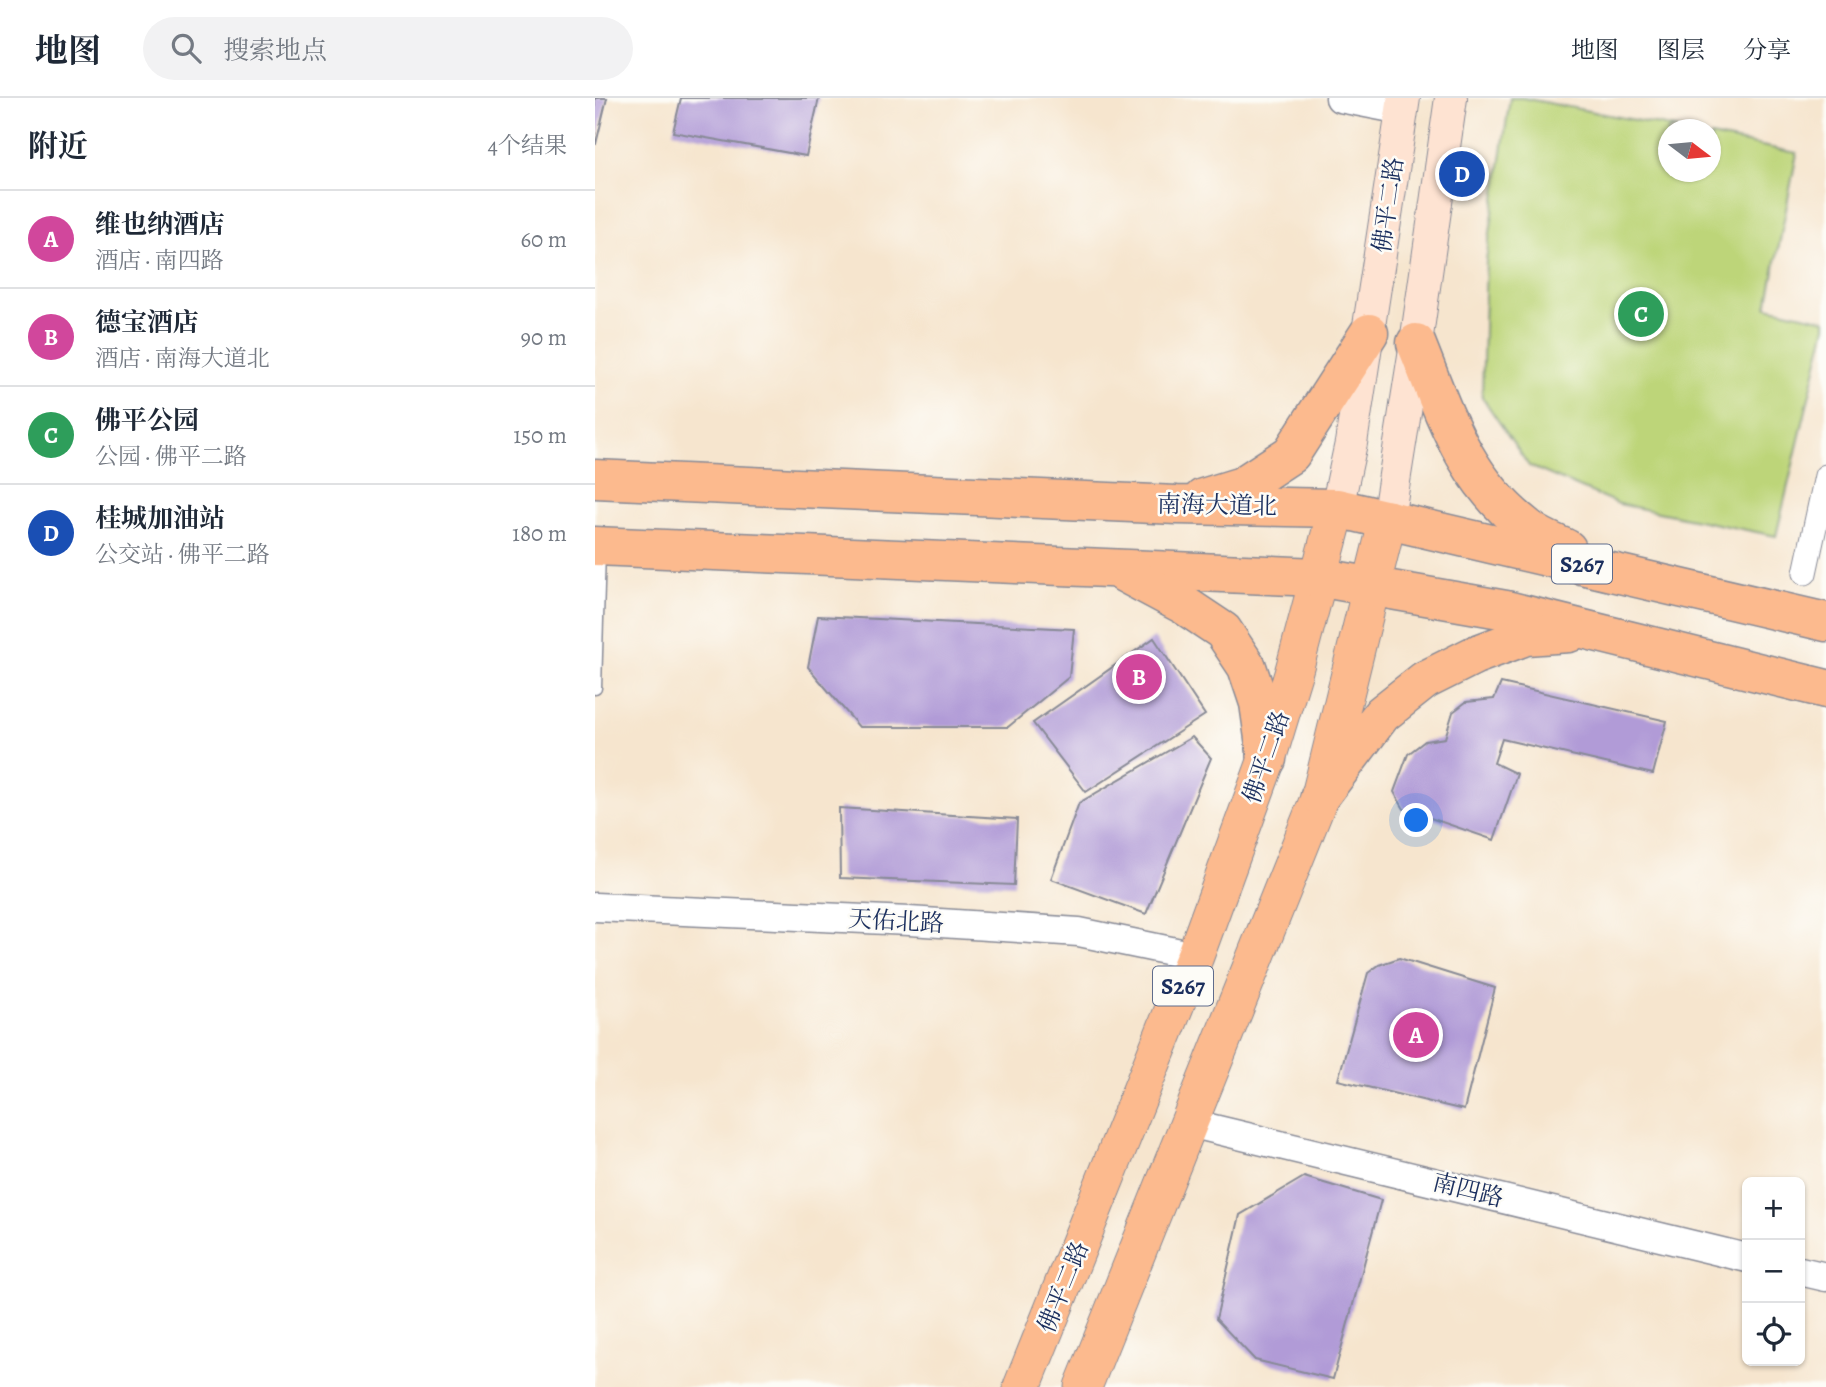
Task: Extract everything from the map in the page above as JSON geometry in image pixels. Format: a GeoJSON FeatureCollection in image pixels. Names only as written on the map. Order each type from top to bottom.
{"type":"FeatureCollection","features":[{"type":"Feature","properties":{"kind":"highway"},"geometry":{"type":"LineString","coordinates":[[1178,505],[1242,486],[1291,454],[1369,333]]}},
{"type":"Feature","properties":{"kind":"highway"},"geometry":{"type":"LineString","coordinates":[[1416,343],[1457,445],[1487,491],[1530,530],[1607,570]]}},
{"type":"Feature","properties":{"kind":"highway","name":"南海大道北"},"geometry":{"type":"LineString","coordinates":[[595,479],[1178,505],[1337,508],[1826,622]]}},
{"type":"Feature","properties":{"kind":"highway"},"geometry":{"type":"LineString","coordinates":[[597,546],[1317,577]]}},
{"type":"Feature","properties":{"kind":"highway"},"geometry":{"type":"LineString","coordinates":[[1112,568],[1184,604],[1223,631],[1247,667],[1259,703],[1267,759]]}},
{"type":"Feature","properties":{"kind":"highway","name":"S267"},"geometry":{"type":"LineString","coordinates":[[1317,577],[1506,610],[1826,689]]}},
{"type":"Feature","properties":{"kind":"highway"},"geometry":{"type":"LineString","coordinates":[[1320,796],[1382,714],[1425,680],[1475,655],[1526,636],[1592,631]]}},
{"type":"Feature","properties":{"kind":"main road","name":"佛平二路"},"geometry":{"type":"LineString","coordinates":[[1083,1387],[1320,796],[1388,519],[1451,98]]}},
{"type":"Feature","properties":{"kind":"main road","name":"佛平二路"},"geometry":{"type":"LineString","coordinates":[[1023,1387],[1195,956],[1267,759],[1293,674],[1337,508],[1351,443],[1403,104]]}},
{"type":"Feature","properties":{"kind":"street"},"geometry":{"type":"LineString","coordinates":[[1340,98],[1403,104]]}},
{"type":"Feature","properties":{"kind":"street"},"geometry":{"type":"LineString","coordinates":[[1805,573],[1826,476]]}},
{"type":"Feature","properties":{"kind":"street","name":"天佑北路"},"geometry":{"type":"LineString","coordinates":[[595,907],[909,921],[1079,932],[1195,956]]}},
{"type":"Feature","properties":{"kind":"street","name":"南四路"},"geometry":{"type":"LineString","coordinates":[[1189,1123],[1742,1257]]}},
{"type":"Feature","properties":{"kind":"street"},"geometry":{"type":"LineString","coordinates":[[1805,1272],[1826,1277]]}},
{"type":"Feature","properties":{"kind":"lane"},"geometry":{"type":"LineString","coordinates":[[595,688],[597,546]]}},
{"type":"Feature","properties":{"kind":"green space"},"geometry":{"type":"Polygon","coordinates":[[[1510,98],[1523,98],[1658,125],[1658,182],[1721,182],[1721,138],[1797,153],[1767,307],[1826,320],[1826,326],[1776,536],[1619,504],[1529,466],[1482,397],[1486,260],[1510,98]]]}},
{"type":"Feature","properties":{"kind":"building"},"geometry":{"type":"Polygon","coordinates":[[[595,98],[607,98],[596,144],[595,144],[595,98]]]}},
{"type":"Feature","properties":{"kind":"building"},"geometry":{"type":"Polygon","coordinates":[[[681,98],[819,98],[806,156],[673,132],[681,98]]]}},
{"type":"Feature","properties":{"kind":"building"},"geometry":{"type":"Polygon","coordinates":[[[818,616],[1074,629],[1069,677],[1008,727],[859,727],[808,667],[818,616]]]}},
{"type":"Feature","properties":{"kind":"building"},"geometry":{"type":"Polygon","coordinates":[[[1154,638],[1205,715],[1086,792],[1033,723],[1154,638]]]}},
{"type":"Feature","properties":{"kind":"building"},"geometry":{"type":"Polygon","coordinates":[[[1501,683],[1667,721],[1653,774],[1502,739],[1494,763],[1517,774],[1494,840],[1404,809],[1394,792],[1408,754],[1425,741],[1445,738],[1453,712],[1466,702],[1494,699],[1501,683]]]}},
{"type":"Feature","properties":{"kind":"building"},"geometry":{"type":"Polygon","coordinates":[[[1192,737],[1211,758],[1146,914],[1051,879],[1079,803],[1192,737]]]}},
{"type":"Feature","properties":{"kind":"building"},"geometry":{"type":"Polygon","coordinates":[[[839,808],[1017,819],[1014,885],[840,878],[839,808]]]}},
{"type":"Feature","properties":{"kind":"building"},"geometry":{"type":"Polygon","coordinates":[[[1399,958],[1495,988],[1464,1110],[1338,1080],[1368,973],[1379,965],[1399,958]]]}},
{"type":"Feature","properties":{"kind":"building"},"geometry":{"type":"Polygon","coordinates":[[[1304,1177],[1381,1200],[1333,1379],[1255,1360],[1216,1319],[1240,1215],[1304,1177]]]}},
{"type":"Feature","properties":{"kind":"place","name":"桂城加油站"},"geometry":{"type":"Point","coordinates":[1462,174]}},
{"type":"Feature","properties":{"kind":"place","name":"佛平公园"},"geometry":{"type":"Point","coordinates":[1641,314]}},
{"type":"Feature","properties":{"kind":"place","name":"德宝酒店"},"geometry":{"type":"Point","coordinates":[1139,677]}},
{"type":"Feature","properties":{"kind":"place","name":"维也纳酒店"},"geometry":{"type":"Point","coordinates":[1416,1035]}}]}
